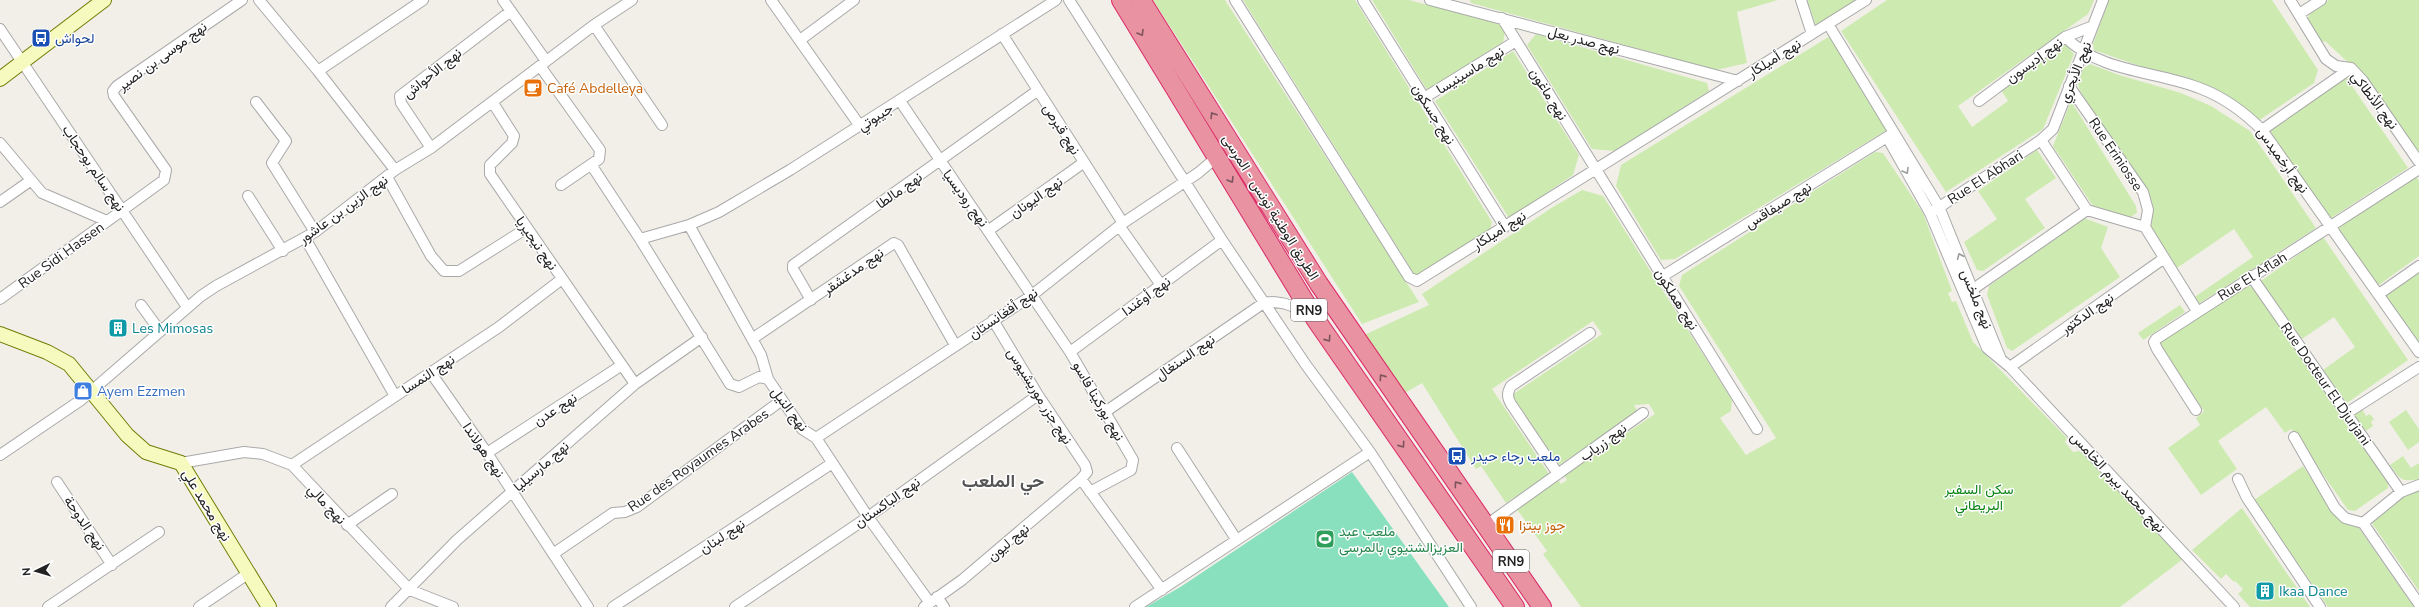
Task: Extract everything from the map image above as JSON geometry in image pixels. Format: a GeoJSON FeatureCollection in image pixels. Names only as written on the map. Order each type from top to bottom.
{"type":"FeatureCollection","features":[{"type":"Feature","properties":{"kind":"highway","name":"الطريق الوطنية تونس - المرسى"},"geometry":{"type":"LineString","coordinates":[[1121,0],[1316,320],[1515,607]]}},
{"type":"Feature","properties":{"kind":"highway","name":"الطريق الوطنية تونس - المرسى"},"geometry":{"type":"LineString","coordinates":[[1141,0],[1319,284],[1542,607]]}},
{"type":"Feature","properties":{"kind":"street"},"geometry":{"type":"LineString","coordinates":[[0,79],[104,0]]}},
{"type":"Feature","properties":{"kind":"street","name":"نهج موسى بن نصير"},"geometry":{"type":"LineString","coordinates":[[122,211],[164,180],[166,170],[114,96],[113,91],[117,86],[242,0]]}},
{"type":"Feature","properties":{"kind":"street"},"geometry":{"type":"LineString","coordinates":[[259,0],[318,71],[391,173],[431,256],[444,271],[459,271],[527,228]]}},
{"type":"Feature","properties":{"kind":"street"},"geometry":{"type":"LineString","coordinates":[[318,71],[424,0]]}},
{"type":"Feature","properties":{"kind":"street"},"geometry":{"type":"LineString","coordinates":[[503,0],[600,150],[599,159],[592,166],[561,185]]}},
{"type":"Feature","properties":{"kind":"street","name":"نهج الزين بن عاشور"},"geometry":{"type":"LineString","coordinates":[[0,455],[92,391],[187,307],[216,286],[283,251],[315,232],[391,173],[431,148],[594,25],[632,0]]}},
{"type":"Feature","properties":{"kind":"street"},"geometry":{"type":"LineString","coordinates":[[771,0],[860,126]]}},
{"type":"Feature","properties":{"kind":"street"},"geometry":{"type":"LineString","coordinates":[[800,40],[854,0]]}},
{"type":"Feature","properties":{"kind":"street","name":"جيبوتي"},"geometry":{"type":"LineString","coordinates":[[640,239],[689,225],[738,200],[900,101],[1056,0]]}},
{"type":"Feature","properties":{"kind":"street"},"geometry":{"type":"LineString","coordinates":[[1069,0],[1186,181],[1222,240],[1306,365],[1370,452],[1471,607]]}},
{"type":"Feature","properties":{"kind":"street","name":"نهج أميلكار"},"geometry":{"type":"LineString","coordinates":[[1235,0],[1411,279],[1420,280],[1866,0]]}},
{"type":"Feature","properties":{"kind":"street","name":"نهج جسكون"},"geometry":{"type":"LineString","coordinates":[[1363,0],[1505,227]]}},
{"type":"Feature","properties":{"kind":"street","name":"نهج صدر بعل"},"geometry":{"type":"LineString","coordinates":[[1430,0],[1738,81]]}},
{"type":"Feature","properties":{"kind":"street"},"geometry":{"type":"LineString","coordinates":[[1459,0],[1466,10]]}},
{"type":"Feature","properties":{"kind":"street"},"geometry":{"type":"LineString","coordinates":[[1801,0],[1812,34]]}},
{"type":"Feature","properties":{"kind":"street","name":"نهج الأبحري"},"geometry":{"type":"LineString","coordinates":[[2041,140],[2053,129],[2069,86],[2084,54],[2103,0]]}},
{"type":"Feature","properties":{"kind":"street"},"geometry":{"type":"LineString","coordinates":[[2290,0],[2326,59],[2336,66],[2351,68]]}},
{"type":"Feature","properties":{"kind":"street"},"geometry":{"type":"LineString","coordinates":[[2299,14],[2321,0]]}},
{"type":"Feature","properties":{"kind":"street","name":"نهج الأحواش"},"geometry":{"type":"LineString","coordinates":[[431,148],[401,103],[400,96],[511,11]]}},
{"type":"Feature","properties":{"kind":"street","name":"نهج ماغون"},"geometry":{"type":"LineString","coordinates":[[1502,18],[1596,170]]}},
{"type":"Feature","properties":{"kind":"street","name":"نهج ملخس"},"geometry":{"type":"LineString","coordinates":[[1828,24],[1890,135],[1969,292]]}},
{"type":"Feature","properties":{"kind":"street"},"geometry":{"type":"LineString","coordinates":[[594,25],[662,125]]}},
{"type":"Feature","properties":{"kind":"street","name":"نهج إديسون"},"geometry":{"type":"LineString","coordinates":[[1979,101],[2065,37],[2093,26]]}},
{"type":"Feature","properties":{"kind":"street","name":"نهج سالم بوحجاب"},"geometry":{"type":"LineString","coordinates":[[0,29],[187,307]]}},
{"type":"Feature","properties":{"kind":"street","name":"نهج قبرص"},"geometry":{"type":"LineString","coordinates":[[1002,34],[1122,225],[1161,284]]}},
{"type":"Feature","properties":{"kind":"street","name":"نهج أرخميدس"},"geometry":{"type":"LineString","coordinates":[[2065,37],[2084,54],[2131,71],[2166,78],[2202,89],[2232,106],[2262,130],[2419,352]]}},
{"type":"Feature","properties":{"kind":"street","name":"نهج ماسينيسا"},"geometry":{"type":"LineString","coordinates":[[1424,98],[1516,40]]}},
{"type":"Feature","properties":{"kind":"street","name":"نهج الأنطاكي"},"geometry":{"type":"LineString","coordinates":[[2262,130],[2351,68],[2363,81],[2419,162]]}},
{"type":"Feature","properties":{"kind":"street","name":"Rue Eriniosse"},"geometry":{"type":"LineString","coordinates":[[2069,86],[2143,192],[2148,210],[2145,227]]}},
{"type":"Feature","properties":{"kind":"street","name":"نهج مالطا"},"geometry":{"type":"LineString","coordinates":[[811,300],[793,269],[793,265],[1038,91]]}},
{"type":"Feature","properties":{"kind":"street","name":"نهج روديسيا"},"geometry":{"type":"LineString","coordinates":[[900,101],[989,230],[1031,296]]}},
{"type":"Feature","properties":{"kind":"street"},"geometry":{"type":"LineString","coordinates":[[256,102],[286,140],[272,163],[315,232]]}},
{"type":"Feature","properties":{"kind":"street","name":"نهج نيجيريا"},"geometry":{"type":"LineString","coordinates":[[492,103],[514,136],[512,143],[490,165],[489,171],[635,384]]}},
{"type":"Feature","properties":{"kind":"street","name":"نهج ملخس"},"geometry":{"type":"LineString","coordinates":[[1890,135],[1939,207],[1987,348],[2000,357]]}},
{"type":"Feature","properties":{"kind":"street","name":"نهج صيفاقس"},"geometry":{"type":"LineString","coordinates":[[1663,276],[1890,135]]}},
{"type":"Feature","properties":{"kind":"street"},"geometry":{"type":"LineString","coordinates":[[2041,140],[2087,210],[2145,227],[2163,259],[2197,311]]}},
{"type":"Feature","properties":{"kind":"street","name":"Rue El Abhari"},"geometry":{"type":"LineString","coordinates":[[1930,213],[2041,140]]}},
{"type":"Feature","properties":{"kind":"street"},"geometry":{"type":"LineString","coordinates":[[0,143],[30,180],[52,198],[107,221]]}},
{"type":"Feature","properties":{"kind":"street","name":"نهج أفغانستان"},"geometry":{"type":"LineString","coordinates":[[816,438],[1031,296],[1122,225],[1217,158]]}},
{"type":"Feature","properties":{"kind":"street","name":"نهج اليونان"},"geometry":{"type":"LineString","coordinates":[[989,230],[1083,163]]}},
{"type":"Feature","properties":{"kind":"street","name":"نهج النيل"},"geometry":{"type":"LineString","coordinates":[[592,166],[640,239],[730,384],[739,386],[759,378],[768,379],[802,428],[816,438],[868,516],[931,602],[944,607]]}},
{"type":"Feature","properties":{"kind":"street","name":"Rue El Aflah"},"geometry":{"type":"LineString","coordinates":[[2196,410],[2156,350],[2154,342],[2197,311],[2331,227],[2419,169]]}},
{"type":"Feature","properties":{"kind":"street","name":"نهج هملكون"},"geometry":{"type":"LineString","coordinates":[[1596,170],[1757,429]]}},
{"type":"Feature","properties":{"kind":"street"},"geometry":{"type":"LineString","coordinates":[[0,202],[30,180]]}},
{"type":"Feature","properties":{"kind":"street"},"geometry":{"type":"LineString","coordinates":[[248,196],[283,251]]}},
{"type":"Feature","properties":{"kind":"street"},"geometry":{"type":"LineString","coordinates":[[1969,292],[2087,210]]}},
{"type":"Feature","properties":{"kind":"street","name":"Rue Sidi Hassen"},"geometry":{"type":"LineString","coordinates":[[0,299],[122,211]]}},
{"type":"Feature","properties":{"kind":"street"},"geometry":{"type":"LineString","coordinates":[[689,225],[761,355],[768,379]]}},
{"type":"Feature","properties":{"kind":"street"},"geometry":{"type":"LineString","coordinates":[[305,238],[395,396]]}},
{"type":"Feature","properties":{"kind":"street","name":"نهج أوغندا"},"geometry":{"type":"LineString","coordinates":[[1070,352],[1222,240]]}},
{"type":"Feature","properties":{"kind":"street","name":"نهج مدغشقر"},"geometry":{"type":"LineString","coordinates":[[752,339],[892,244],[896,244],[956,345]]}},
{"type":"Feature","properties":{"kind":"street","name":"نهج الدكتور"},"geometry":{"type":"LineString","coordinates":[[2010,367],[2163,259]]}},
{"type":"Feature","properties":{"kind":"street"},"geometry":{"type":"LineString","coordinates":[[2379,294],[2419,266]]}},
{"type":"Feature","properties":{"kind":"street","name":"Rue Docteur El Djurjani"},"geometry":{"type":"LineString","coordinates":[[2252,276],[2401,492]]}},
{"type":"Feature","properties":{"kind":"street","name":"نهج النمسا"},"geometry":{"type":"LineString","coordinates":[[292,465],[499,327],[562,279]]}},
{"type":"Feature","properties":{"kind":"street","name":"نهج بوركينا فاسو"},"geometry":{"type":"LineString","coordinates":[[1031,296],[1070,352],[1133,460],[1133,467],[1090,492]]}},
{"type":"Feature","properties":{"kind":"street"},"geometry":{"type":"LineString","coordinates":[[1265,302],[1285,302],[1294,305],[1316,320]]}},
{"type":"Feature","properties":{"kind":"street","name":"نهج السنغال"},"geometry":{"type":"LineString","coordinates":[[1106,412],[1265,302]]}},
{"type":"Feature","properties":{"kind":"street"},"geometry":{"type":"LineString","coordinates":[[141,305],[160,331]]}},
{"type":"Feature","properties":{"kind":"street","name":"نهج جزر موريشيوس"},"geometry":{"type":"LineString","coordinates":[[993,320],[1038,395],[1085,465],[1084,476],[1090,492],[1162,590]]}},
{"type":"Feature","properties":{"kind":"street"},"geometry":{"type":"LineString","coordinates":[[1558,474],[1511,404],[1508,392],[1511,386],[1590,333]]}},
{"type":"Feature","properties":{"kind":"street","name":"نهج محمد علي"},"geometry":{"type":"LineString","coordinates":[[0,334],[57,357],[69,364],[127,436],[146,452],[181,463],[248,574],[270,607]]}},
{"type":"Feature","properties":{"kind":"street","name":"نهج مارسيليا"},"geometry":{"type":"LineString","coordinates":[[391,607],[410,590],[457,540],[635,384],[702,337]]}},
{"type":"Feature","properties":{"kind":"street","name":"نهج محمد بيرم الخامس"},"geometry":{"type":"LineString","coordinates":[[2000,357],[2234,607]]}},
{"type":"Feature","properties":{"kind":"street","name":"نهج عدن"},"geometry":{"type":"LineString","coordinates":[[488,453],[622,365]]}},
{"type":"Feature","properties":{"kind":"street"},"geometry":{"type":"LineString","coordinates":[[2347,413],[2419,367]]}},
{"type":"Feature","properties":{"kind":"street","name":"نهج هولاندا"},"geometry":{"type":"LineString","coordinates":[[431,373],[488,453],[588,607]]}},
{"type":"Feature","properties":{"kind":"street","name":"نهج الباكستان"},"geometry":{"type":"LineString","coordinates":[[738,606],[1038,395]]}},
{"type":"Feature","properties":{"kind":"street","name":"Rue des Royaumes Arabes"},"geometry":{"type":"LineString","coordinates":[[553,554],[613,514],[625,512],[637,506],[782,400]]}},
{"type":"Feature","properties":{"kind":"street","name":"نهج زرياب"},"geometry":{"type":"LineString","coordinates":[[1485,526],[1643,413]]}},
{"type":"Feature","properties":{"kind":"street"},"geometry":{"type":"LineString","coordinates":[[2294,437],[2335,508],[2345,518],[2363,523],[2419,604]]}},
{"type":"Feature","properties":{"kind":"street"},"geometry":{"type":"LineString","coordinates":[[1177,448],[1236,539]]}},
{"type":"Feature","properties":{"kind":"street","name":"نهج مالي"},"geometry":{"type":"LineString","coordinates":[[181,463],[244,452],[263,454],[292,465],[410,590],[453,607]]}},
{"type":"Feature","properties":{"kind":"street"},"geometry":{"type":"LineString","coordinates":[[1135,607],[1370,452]]}},
{"type":"Feature","properties":{"kind":"street","name":"نهج لبنان"},"geometry":{"type":"LineString","coordinates":[[613,607],[832,464]]}},
{"type":"Feature","properties":{"kind":"street","name":"نهج ليون"},"geometry":{"type":"LineString","coordinates":[[931,602],[962,580],[1084,476]]}},
{"type":"Feature","properties":{"kind":"street"},"geometry":{"type":"LineString","coordinates":[[2238,479],[2247,498],[2320,607]]}},
{"type":"Feature","properties":{"kind":"street","name":"نهج الدوحة"},"geometry":{"type":"LineString","coordinates":[[57,482],[112,565]]}},
{"type":"Feature","properties":{"kind":"street"},"geometry":{"type":"LineString","coordinates":[[2363,523],[2401,492],[2419,485]]}},
{"type":"Feature","properties":{"kind":"street"},"geometry":{"type":"LineString","coordinates":[[347,525],[392,494]]}},
{"type":"Feature","properties":{"kind":"street","name":"نهج الدوحة"},"geometry":{"type":"LineString","coordinates":[[48,607],[159,532]]}},
{"type":"Feature","properties":{"kind":"street"},"geometry":{"type":"LineString","coordinates":[[200,607],[248,574]]}},
{"type":"Feature","properties":{"kind":"green space"},"geometry":{"type":"Polygon","coordinates":[[[1153,0],[1225,0],[1419,302],[1362,324],[1153,0]]]}},
{"type":"Feature","properties":{"kind":"green space"},"geometry":{"type":"Polygon","coordinates":[[[1243,0],[1355,0],[1492,222],[1490,230],[1416,277],[1243,0]]]}},
{"type":"Feature","properties":{"kind":"green space"},"geometry":{"type":"Polygon","coordinates":[[[1372,0],[1409,0],[1499,24],[1505,32],[1503,42],[1427,90],[1372,0]]]}},
{"type":"Feature","properties":{"kind":"green space"},"geometry":{"type":"Polygon","coordinates":[[[1470,0],[1778,0],[1737,12],[1747,63],[1716,70],[1471,3],[1470,0]]]}},
{"type":"Feature","properties":{"kind":"green space"},"geometry":{"type":"Polygon","coordinates":[[[1807,0],[1861,0],[1817,28],[1807,0]]]}},
{"type":"Feature","properties":{"kind":"green space"},"geometry":{"type":"Polygon","coordinates":[[[1887,0],[2094,0],[2088,14],[1958,106],[1972,127],[2008,101],[2001,90],[2064,43],[2074,54],[2043,129],[1946,192],[1841,31],[1887,0]]]}},
{"type":"Feature","properties":{"kind":"green space"},"geometry":{"type":"Polygon","coordinates":[[[2109,0],[2272,0],[2318,70],[2314,83],[2258,121],[2218,91],[2186,77],[2142,67],[2094,50],[2093,44],[2109,0]]]}},
{"type":"Feature","properties":{"kind":"green space"},"geometry":{"type":"Polygon","coordinates":[[[2329,0],[2419,0],[2419,158],[2364,77],[2325,41],[2321,43],[2307,23],[2309,14],[2329,0]]]}},
{"type":"Feature","properties":{"kind":"green space"},"geometry":{"type":"Polygon","coordinates":[[[1536,34],[1707,83],[1709,91],[1615,151],[1592,149],[1527,45],[1536,34]]]}},
{"type":"Feature","properties":{"kind":"green space"},"geometry":{"type":"Polygon","coordinates":[[[1830,36],[1887,130],[1675,259],[1661,260],[1616,186],[1621,165],[1830,36]]]}},
{"type":"Feature","properties":{"kind":"green space"},"geometry":{"type":"Polygon","coordinates":[[[1513,51],[1579,155],[1573,175],[1509,218],[1435,101],[1513,51]]]}},
{"type":"Feature","properties":{"kind":"green space"},"geometry":{"type":"Polygon","coordinates":[[[2090,64],[2119,75],[2181,93],[2211,106],[2250,131],[2316,228],[2197,305],[2193,298],[2253,257],[2234,229],[2174,270],[2146,228],[2150,200],[2079,89],[2078,83],[2081,70],[2090,64]]]}},
{"type":"Feature","properties":{"kind":"green space"},"geometry":{"type":"Polygon","coordinates":[[[2346,77],[2408,168],[2328,220],[2267,132],[2346,77]]]}},
{"type":"Feature","properties":{"kind":"green space"},"geometry":{"type":"Polygon","coordinates":[[[2071,101],[2136,206],[2137,213],[2129,218],[2093,206],[2053,146],[2071,101]]]}},
{"type":"Feature","properties":{"kind":"green space"},"geometry":{"type":"Polygon","coordinates":[[[2037,150],[2056,178],[2025,199],[2045,228],[1983,271],[1977,270],[1964,242],[1997,219],[1978,191],[2037,150]]]}},
{"type":"Feature","properties":{"kind":"green space","name":"سكن السفير البريطاني"},"geometry":{"type":"Polygon","coordinates":[[[1875,152],[1883,153],[1923,213],[1952,291],[1948,293],[1952,302],[1956,301],[1973,342],[2067,438],[2065,442],[2073,452],[2080,451],[2183,559],[2120,607],[1581,607],[1543,554],[1547,551],[1516,508],[1558,480],[1561,484],[1567,480],[1564,475],[1655,414],[1649,404],[1634,405],[1638,412],[1559,465],[1512,395],[1602,334],[1593,321],[1492,389],[1549,474],[1506,503],[1481,466],[1476,469],[1422,383],[1405,393],[1364,335],[1429,305],[1422,294],[1553,207],[1582,190],[1603,196],[1732,400],[1731,411],[1720,418],[1746,455],[1776,438],[1679,286],[1682,275],[1875,152]]]}},
{"type":"Feature","properties":{"kind":"green space"},"geometry":{"type":"Polygon","coordinates":[[[2415,175],[2419,181],[2419,256],[2376,287],[2336,230],[2415,175]]]}},
{"type":"Feature","properties":{"kind":"green space"},"geometry":{"type":"Polygon","coordinates":[[[2084,218],[2108,227],[2101,248],[2120,277],[2012,351],[2007,348],[1987,295],[1989,286],[2084,218]]]}},
{"type":"Feature","properties":{"kind":"green space"},"geometry":{"type":"Polygon","coordinates":[[[2323,237],[2408,360],[2347,403],[2323,370],[2355,347],[2334,317],[2302,339],[2261,281],[2323,237]]]}},
{"type":"Feature","properties":{"kind":"green space"},"geometry":{"type":"Polygon","coordinates":[[[2419,271],[2419,350],[2382,298],[2419,271]]]}},
{"type":"Feature","properties":{"kind":"green space"},"geometry":{"type":"Polygon","coordinates":[[[2246,285],[2253,288],[2388,481],[2388,488],[2355,511],[2348,510],[2291,429],[2285,433],[2266,407],[2218,441],[2237,469],[2201,495],[2168,448],[2200,425],[2196,418],[2204,411],[2157,345],[2246,285]]]}},
{"type":"Feature","properties":{"kind":"green space"},"geometry":{"type":"Polygon","coordinates":[[[2180,305],[2185,312],[2143,340],[2138,333],[2180,305]]]}},
{"type":"Feature","properties":{"kind":"green space"},"geometry":{"type":"Polygon","coordinates":[[[2362,409],[2366,416],[2370,414],[2374,419],[2371,422],[2373,426],[2366,431],[2354,415],[2362,409]]]}},
{"type":"Feature","properties":{"kind":"green space"},"geometry":{"type":"Polygon","coordinates":[[[2406,410],[2419,429],[2419,442],[2408,450],[2389,422],[2406,410]]]}},
{"type":"Feature","properties":{"kind":"green space"},"geometry":{"type":"Polygon","coordinates":[[[2403,456],[2411,468],[2419,463],[2419,479],[2404,480],[2396,474],[2390,465],[2403,456]]]}},
{"type":"Feature","properties":{"kind":"green space"},"geometry":{"type":"Polygon","coordinates":[[[2303,466],[2339,519],[2356,524],[2414,607],[2328,607],[2254,500],[2303,466]]]}},
{"type":"Feature","properties":{"kind":"green space","name":"ملعب عبد العزيزالشتيوي بالمرسى"},"geometry":{"type":"Polygon","coordinates":[[[1352,472],[1449,607],[1146,607],[1182,586],[1352,472]]]}},
{"type":"Feature","properties":{"kind":"green space"},"geometry":{"type":"Polygon","coordinates":[[[2419,491],[2419,591],[2369,519],[2406,494],[2419,491]]]}},
{"type":"Feature","properties":{"kind":"green space"},"geometry":{"type":"Polygon","coordinates":[[[2242,508],[2310,607],[2250,607],[2238,594],[2243,589],[2235,581],[2234,582],[2226,574],[2221,579],[2192,550],[2242,508]]]}},
{"type":"Feature","properties":{"kind":"place","name":"لحواش"},"geometry":{"type":"Point","coordinates":[41,38]}},
{"type":"Feature","properties":{"kind":"place","name":"Café Abdelleya"},"geometry":{"type":"Point","coordinates":[533,88]}},
{"type":"Feature","properties":{"kind":"place","name":"Les Mimosas"},"geometry":{"type":"Point","coordinates":[118,328]}},
{"type":"Feature","properties":{"kind":"place","name":"Ayem Ezzmen"},"geometry":{"type":"Point","coordinates":[83,391]}},
{"type":"Feature","properties":{"kind":"place","name":"ملعب رجاء حيدر"},"geometry":{"type":"Point","coordinates":[1457,456]}},
{"type":"Feature","properties":{"kind":"place","name":"جوز بيتزا"},"geometry":{"type":"Point","coordinates":[1505,525]}},
{"type":"Feature","properties":{"kind":"place","name":"ملعب عبد العزيزالشتيوي بالمرسى"},"geometry":{"type":"Point","coordinates":[1325,539]}},
{"type":"Feature","properties":{"kind":"place","name":"Ikaa Dance"},"geometry":{"type":"Point","coordinates":[2265,591]}},
{"type":"Feature","properties":{"kind":"district","name":"حي الملعب"},"geometry":{"type":"Point","coordinates":[1003,481]}}]}
